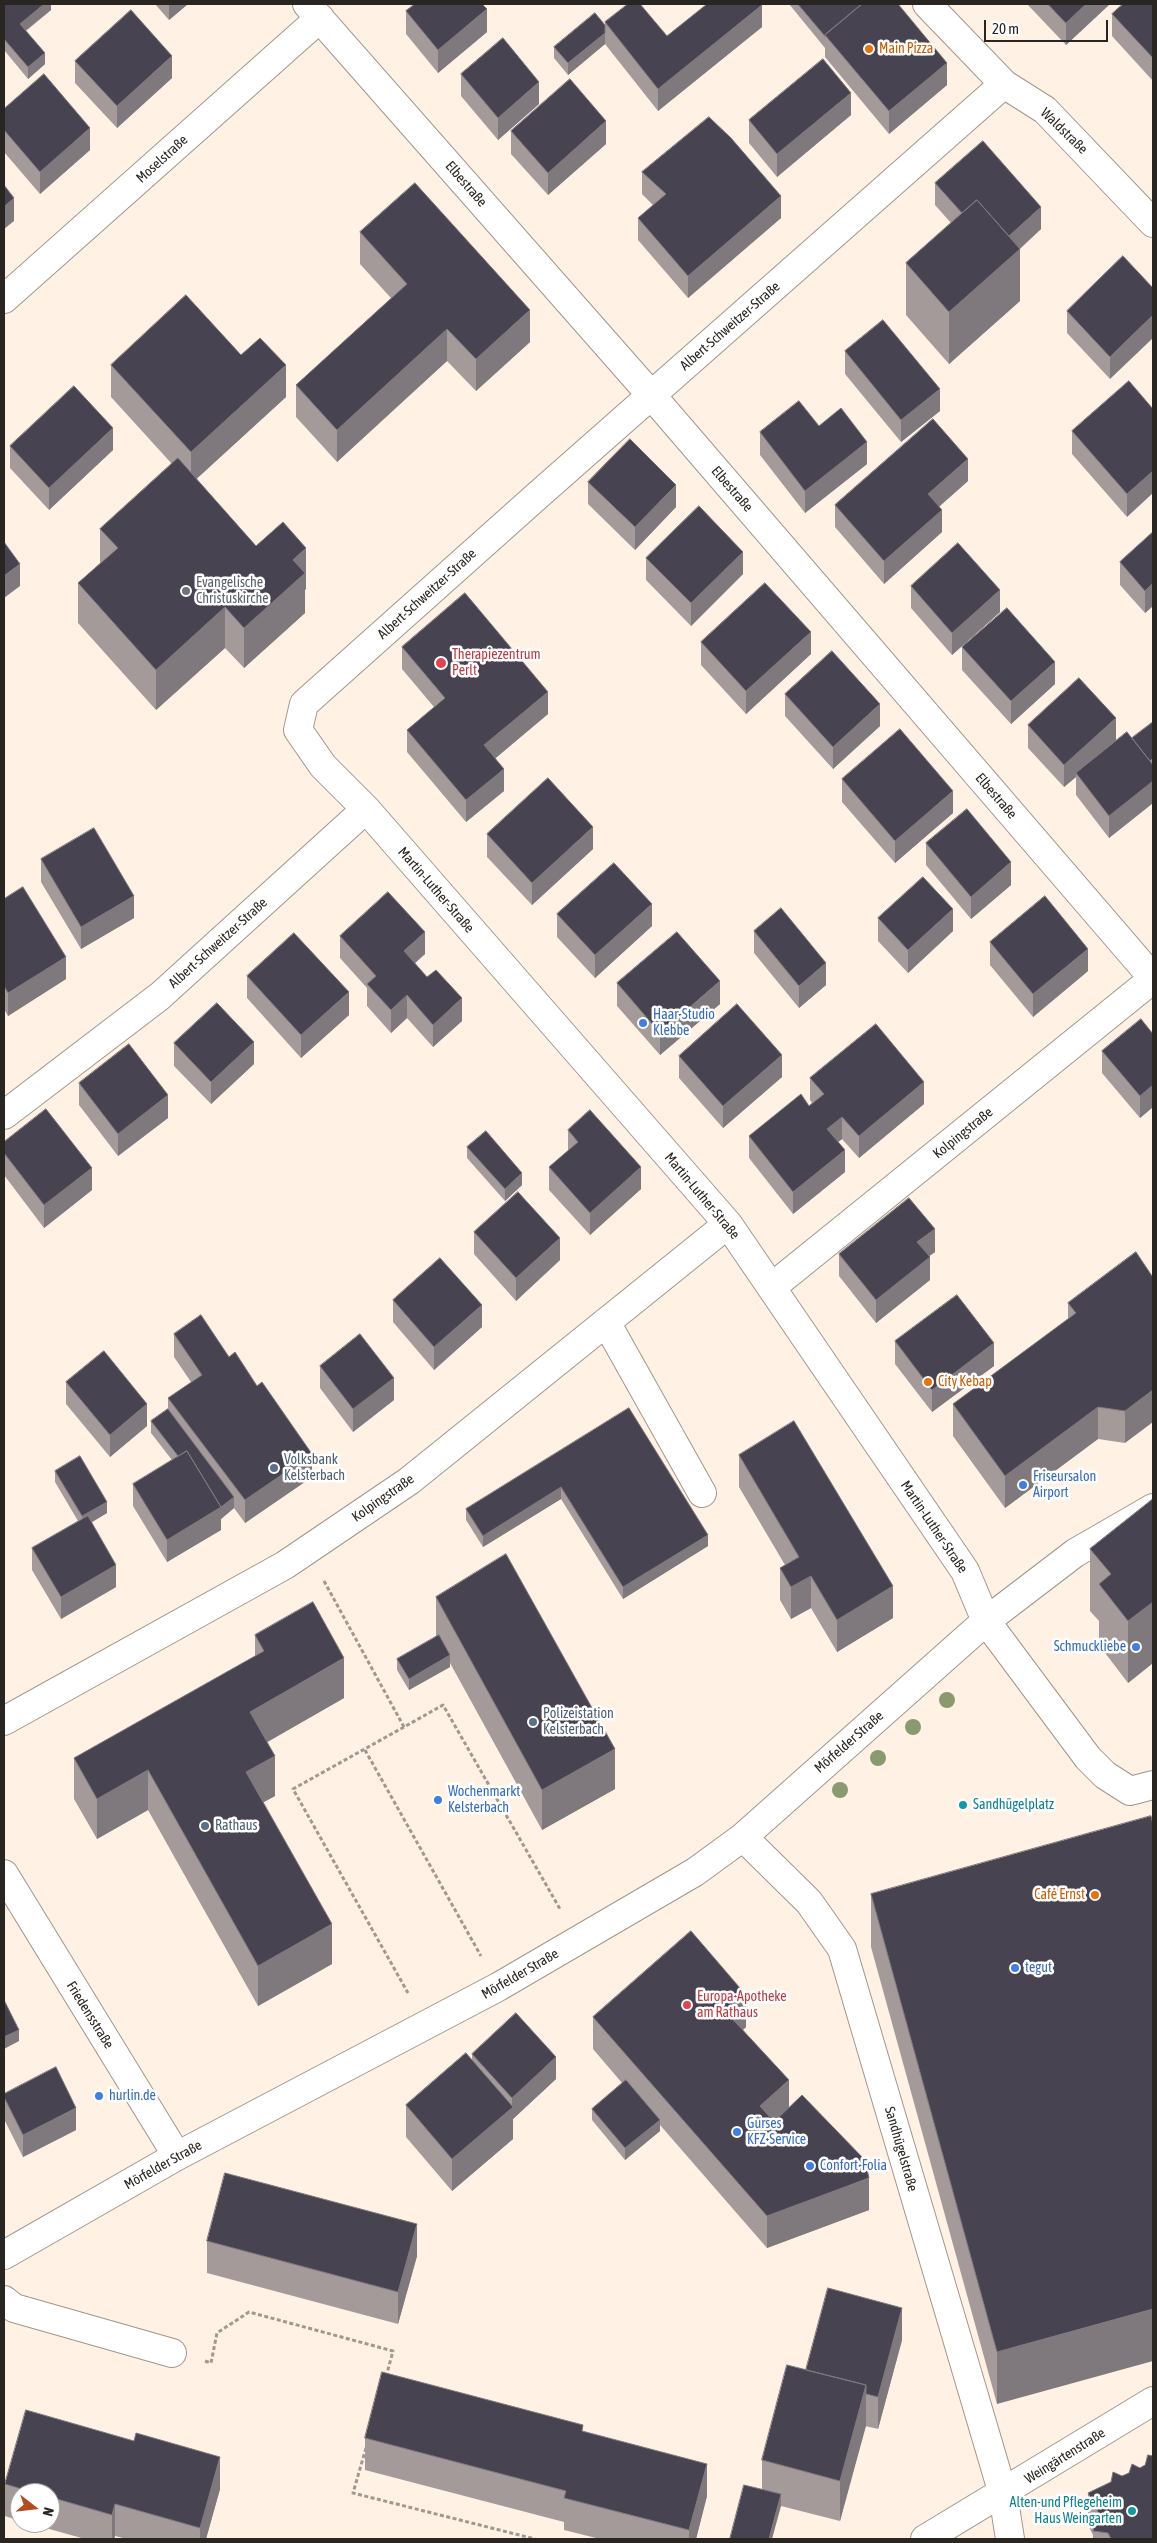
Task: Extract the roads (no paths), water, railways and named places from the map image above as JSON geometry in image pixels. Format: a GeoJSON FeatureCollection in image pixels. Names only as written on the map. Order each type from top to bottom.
{"type":"FeatureCollection","features":[{"type":"Feature","properties":{"kind":"street","name":"Waldstraße"},"geometry":{"type":"LineString","coordinates":[[927,4],[1004,84],[1046,110],[1153,223]]}},
{"type":"Feature","properties":{"kind":"street","name":"Moselstraße"},"geometry":{"type":"LineString","coordinates":[[4,299],[313,11]]}},
{"type":"Feature","properties":{"kind":"street","name":"Elbestraße"},"geometry":{"type":"LineString","coordinates":[[313,11],[652,396],[1153,978]]}},
{"type":"Feature","properties":{"kind":"street","name":"Albert-Schweitzer-Straße"},"geometry":{"type":"LineString","coordinates":[[4,1115],[160,996],[366,809],[323,766],[298,730],[304,704],[1004,84]]}},
{"type":"Feature","properties":{"kind":"street","name":"Martin-Luther-Straße"},"geometry":{"type":"LineString","coordinates":[[366,809],[728,1224],[965,1571],[986,1620]]}},
{"type":"Feature","properties":{"kind":"street","name":"Kolpingstraße"},"geometry":{"type":"LineString","coordinates":[[772,1287],[1153,978]]}},
{"type":"Feature","properties":{"kind":"street","name":"Kolpingstraße"},"geometry":{"type":"LineString","coordinates":[[4,1721],[285,1565],[409,1482],[728,1224]]}},
{"type":"Feature","properties":{"kind":"street"},"geometry":{"type":"LineString","coordinates":[[606,1322],[702,1492]]}},
{"type":"Feature","properties":{"kind":"street","name":"Mörfelder Straße"},"geometry":{"type":"LineString","coordinates":[[4,2255],[177,2156],[498,1987],[695,1872],[742,1837],[986,1620],[1076,1553],[1153,1508]]}},
{"type":"Feature","properties":{"kind":"street"},"geometry":{"type":"LineString","coordinates":[[986,1620],[1088,1758],[1105,1774],[1130,1792],[1153,1785]]}},
{"type":"Feature","properties":{"kind":"street","name":"Sandhügelstraße"},"geometry":{"type":"LineString","coordinates":[[742,1837],[809,1902],[842,1949],[1003,2494],[1010,2539]]}},
{"type":"Feature","properties":{"kind":"street","name":"Friedensstraße"},"geometry":{"type":"LineString","coordinates":[[4,1874],[177,2156]]}},
{"type":"Feature","properties":{"kind":"street"},"geometry":{"type":"LineString","coordinates":[[4,2300],[14,2308],[172,2353]]}},
{"type":"Feature","properties":{"kind":"street","name":"Weingärtenstraße"},"geometry":{"type":"LineString","coordinates":[[925,2539],[1003,2494],[1153,2401]]}},
{"type":"Feature","properties":{"kind":"place","name":"Main Pizza"},"geometry":{"type":"Point","coordinates":[869,49]}},
{"type":"Feature","properties":{"kind":"place","name":"Evangelische Christuskirche"},"geometry":{"type":"Point","coordinates":[186,591]}},
{"type":"Feature","properties":{"kind":"place","name":"Therapiezentrum Perlt"},"geometry":{"type":"Point","coordinates":[441,663]}},
{"type":"Feature","properties":{"kind":"place","name":"Haar-Studio Klebbe"},"geometry":{"type":"Point","coordinates":[643,1023]}},
{"type":"Feature","properties":{"kind":"place","name":"City Kebap"},"geometry":{"type":"Point","coordinates":[928,1382]}},
{"type":"Feature","properties":{"kind":"place","name":"Volksbank Kelsterbach"},"geometry":{"type":"Point","coordinates":[274,1468]}},
{"type":"Feature","properties":{"kind":"place","name":"Friseursalon Airport"},"geometry":{"type":"Point","coordinates":[1023,1485]}},
{"type":"Feature","properties":{"kind":"place","name":"Schmuckliebe"},"geometry":{"type":"Point","coordinates":[1136,1647]}},
{"type":"Feature","properties":{"kind":"place","name":"Polizeistation Kelsterbach"},"geometry":{"type":"Point","coordinates":[533,1722]}},
{"type":"Feature","properties":{"kind":"place","name":"Wochenmarkt Kelsterbach"},"geometry":{"type":"Point","coordinates":[438,1800]}},
{"type":"Feature","properties":{"kind":"place","name":"Sandhügelplatz"},"geometry":{"type":"Point","coordinates":[963,1805]}},
{"type":"Feature","properties":{"kind":"place","name":"Rathaus"},"geometry":{"type":"Point","coordinates":[205,1826]}},
{"type":"Feature","properties":{"kind":"place","name":"Café Ernst"},"geometry":{"type":"Point","coordinates":[1095,1895]}},
{"type":"Feature","properties":{"kind":"place","name":"tegut"},"geometry":{"type":"Point","coordinates":[1015,1968]}},
{"type":"Feature","properties":{"kind":"place","name":"Europa-Apotheke am Rathaus"},"geometry":{"type":"Point","coordinates":[687,2005]}},
{"type":"Feature","properties":{"kind":"place","name":"hurlin.de"},"geometry":{"type":"Point","coordinates":[99,2096]}},
{"type":"Feature","properties":{"kind":"place","name":"Gürses KFZ-Service"},"geometry":{"type":"Point","coordinates":[737,2132]}},
{"type":"Feature","properties":{"kind":"place","name":"Confort-Folia"},"geometry":{"type":"Point","coordinates":[810,2166]}},
{"type":"Feature","properties":{"kind":"place","name":"Alten-und Pflegeheim Haus Weingarten"},"geometry":{"type":"Point","coordinates":[1132,2511]}}]}
